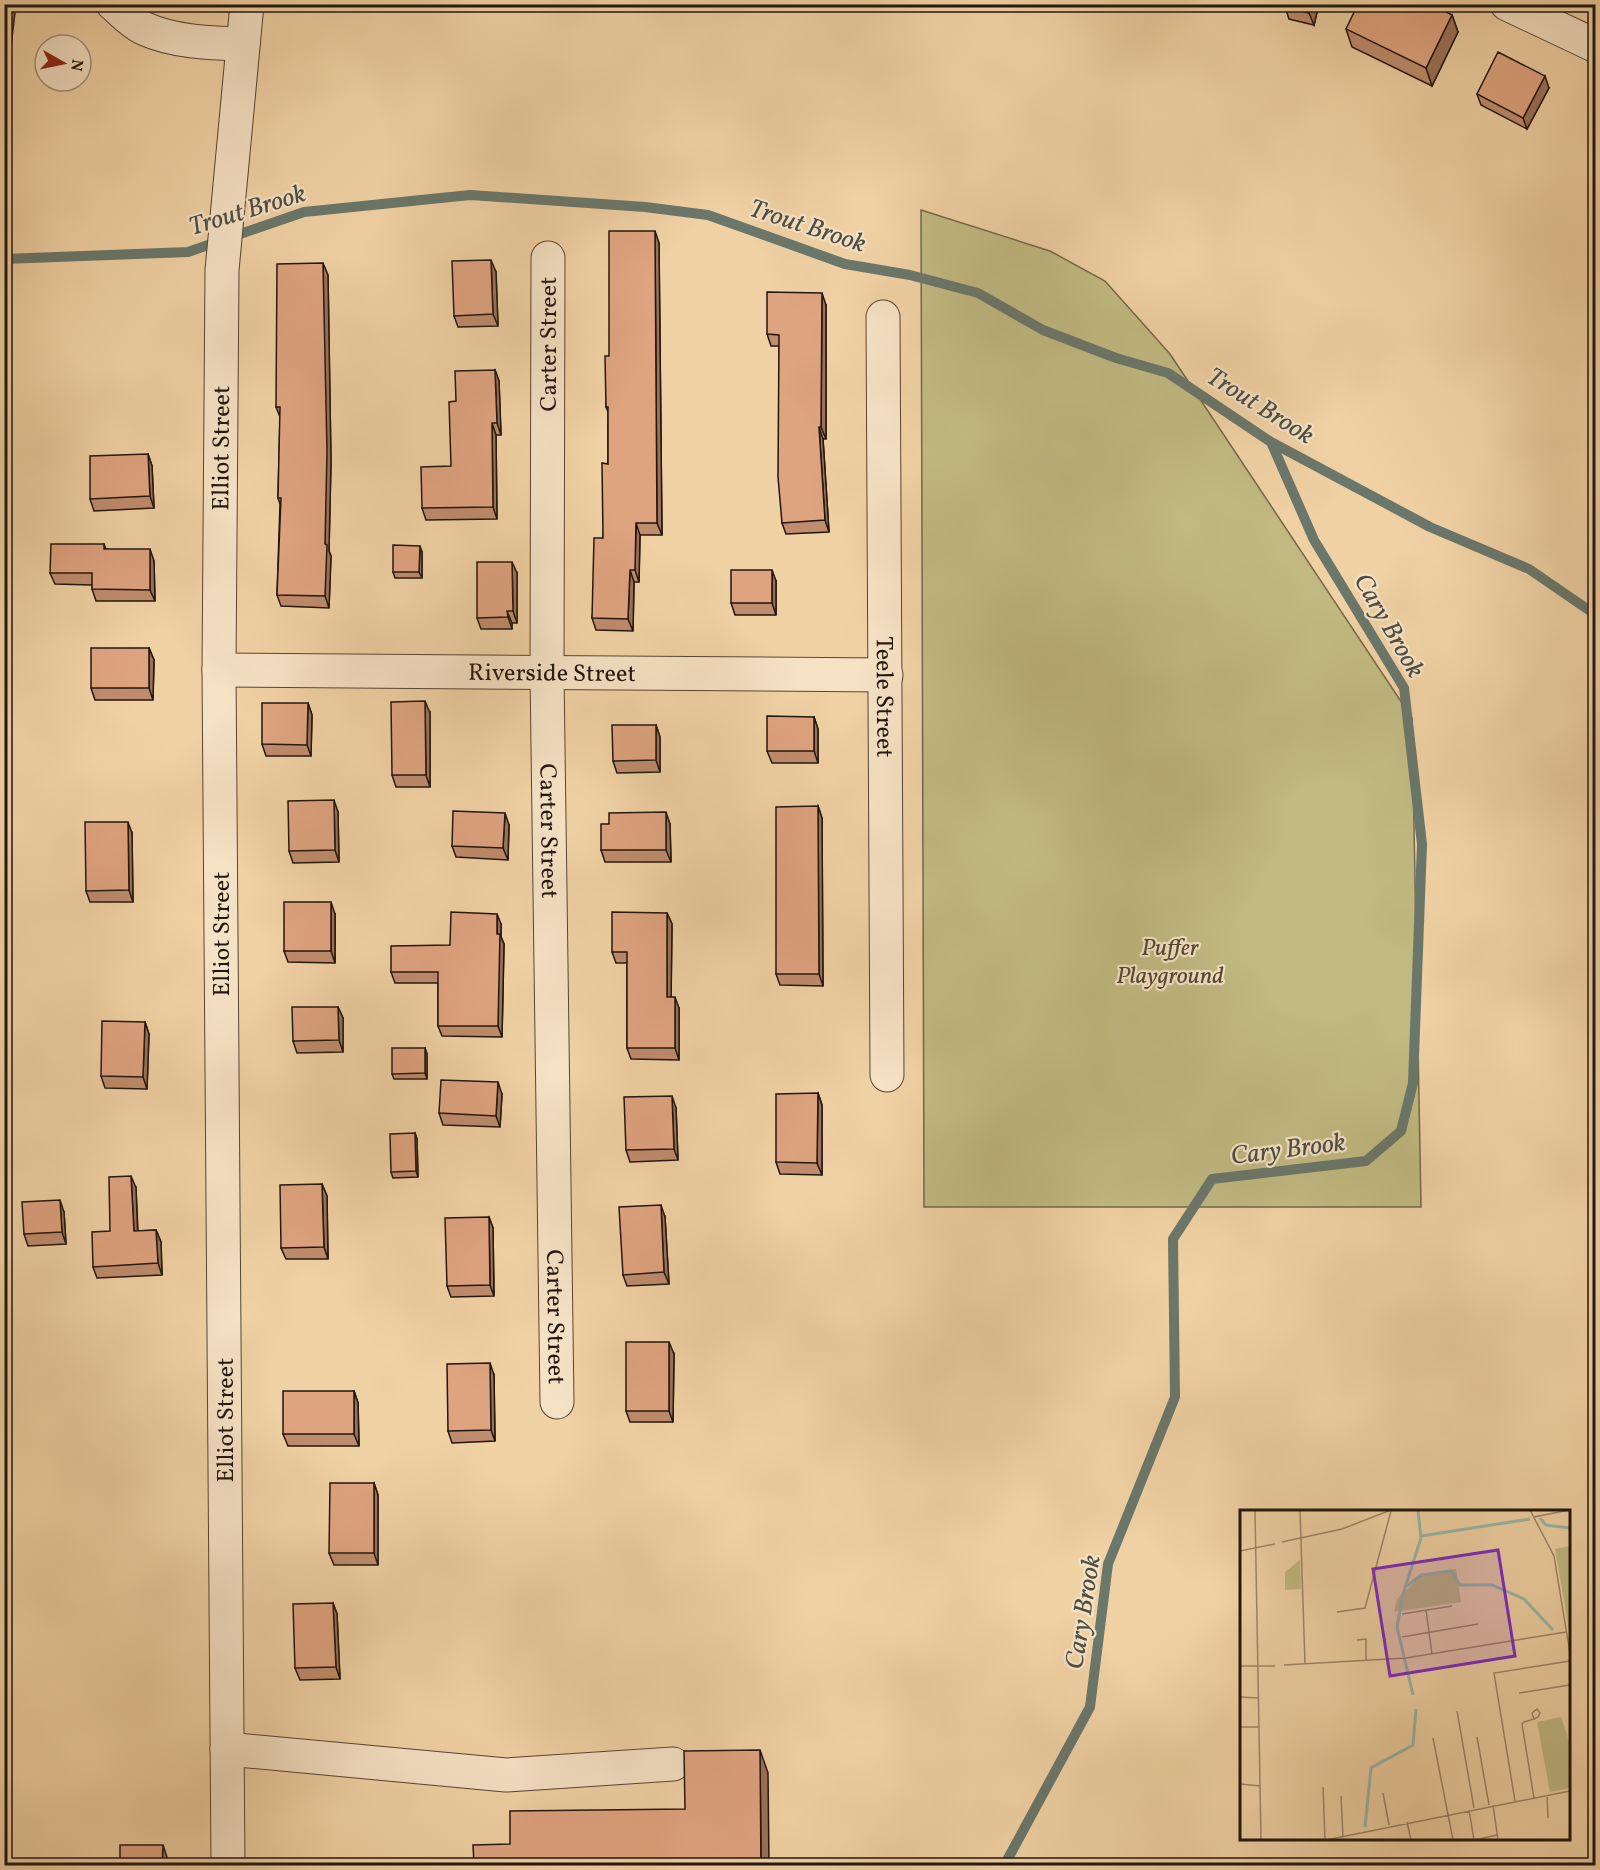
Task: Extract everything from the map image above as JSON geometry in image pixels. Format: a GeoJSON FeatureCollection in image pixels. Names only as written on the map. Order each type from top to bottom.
{"type":"FeatureCollection","features":[{"type":"Feature","properties":{"kind":"street"},"geometry":{"type":"LineString","coordinates":[[113,4],[141,27],[170,37],[243,44]]}},
{"type":"Feature","properties":{"kind":"street","name":"Elliot Street"},"geometry":{"type":"LineString","coordinates":[[228,1866],[219,670],[222,270],[247,4]]}},
{"type":"Feature","properties":{"kind":"street"},"geometry":{"type":"LineString","coordinates":[[1507,4],[1596,46]]}},
{"type":"Feature","properties":{"kind":"street","name":"Carter Street"},"geometry":{"type":"LineString","coordinates":[[548,258],[547,673],[557,1402]]}},
{"type":"Feature","properties":{"kind":"street","name":"Teele Street"},"geometry":{"type":"LineString","coordinates":[[883,317],[888,1076]]}},
{"type":"Feature","properties":{"kind":"street","name":"Riverside Street"},"geometry":{"type":"LineString","coordinates":[[219,670],[886,675]]}},
{"type":"Feature","properties":{"kind":"street"},"geometry":{"type":"LineString","coordinates":[[227,1749],[506,1775],[673,1764]]}},
{"type":"Feature","properties":{"kind":"green space","name":"Puffer Playground"},"geometry":{"type":"Polygon","coordinates":[[[921,210],[1050,251],[1105,281],[1170,354],[1412,718],[1421,1207],[924,1207],[921,210]]]}},
{"type":"Feature","properties":{"kind":"building"},"geometry":{"type":"Polygon","coordinates":[[[1286,4],[1311,4],[1309,13],[1285,7],[1286,4]]]}},
{"type":"Feature","properties":{"kind":"building"},"geometry":{"type":"Polygon","coordinates":[[[1358,4],[1415,4],[1419,7],[1420,4],[1431,4],[1452,15],[1426,68],[1346,29],[1358,4]]]}},
{"type":"Feature","properties":{"kind":"building"},"geometry":{"type":"Polygon","coordinates":[[[1498,52],[1545,76],[1523,118],[1477,94],[1498,52]]]}},
{"type":"Feature","properties":{"kind":"building"},"geometry":{"type":"Polygon","coordinates":[[[1596,144],[1596,160],[1590,157],[1596,144]]]}},
{"type":"Feature","properties":{"kind":"building"},"geometry":{"type":"Polygon","coordinates":[[[609,231],[655,231],[657,523],[636,523],[635,570],[630,570],[628,619],[592,618],[594,538],[603,538],[602,463],[608,464],[605,356],[609,356],[609,231]]]}},
{"type":"Feature","properties":{"kind":"building"},"geometry":{"type":"Polygon","coordinates":[[[491,260],[493,314],[454,316],[452,261],[491,260]]]}},
{"type":"Feature","properties":{"kind":"building"},"geometry":{"type":"Polygon","coordinates":[[[323,263],[327,451],[325,596],[277,595],[281,498],[278,498],[280,407],[276,407],[277,264],[323,263]]]}},
{"type":"Feature","properties":{"kind":"building"},"geometry":{"type":"Polygon","coordinates":[[[767,292],[822,293],[821,427],[819,427],[825,520],[782,523],[778,477],[779,335],[767,334],[767,292]]]}},
{"type":"Feature","properties":{"kind":"building"},"geometry":{"type":"Polygon","coordinates":[[[495,370],[497,423],[492,423],[493,507],[422,508],[421,467],[451,466],[449,402],[456,401],[455,371],[495,370]]]}},
{"type":"Feature","properties":{"kind":"building"},"geometry":{"type":"Polygon","coordinates":[[[148,454],[150,496],[90,499],[90,456],[148,454]]]}},
{"type":"Feature","properties":{"kind":"building"},"geometry":{"type":"Polygon","coordinates":[[[51,544],[104,544],[104,549],[150,549],[150,590],[92,589],[92,573],[50,573],[51,544]]]}},
{"type":"Feature","properties":{"kind":"building"},"geometry":{"type":"Polygon","coordinates":[[[393,545],[420,546],[419,572],[393,572],[393,545]]]}},
{"type":"Feature","properties":{"kind":"building"},"geometry":{"type":"Polygon","coordinates":[[[477,562],[512,562],[513,611],[507,611],[508,617],[477,618],[477,562]]]}},
{"type":"Feature","properties":{"kind":"building"},"geometry":{"type":"Polygon","coordinates":[[[731,570],[772,570],[772,603],[731,603],[731,570]]]}},
{"type":"Feature","properties":{"kind":"building"},"geometry":{"type":"Polygon","coordinates":[[[91,648],[149,648],[149,688],[91,688],[91,648]]]}},
{"type":"Feature","properties":{"kind":"building"},"geometry":{"type":"Polygon","coordinates":[[[425,701],[426,775],[392,775],[391,702],[425,701]]]}},
{"type":"Feature","properties":{"kind":"building"},"geometry":{"type":"Polygon","coordinates":[[[262,703],[308,703],[307,745],[262,744],[262,703]]]}},
{"type":"Feature","properties":{"kind":"building"},"geometry":{"type":"Polygon","coordinates":[[[767,716],[814,717],[814,751],[767,751],[767,716]]]}},
{"type":"Feature","properties":{"kind":"building"},"geometry":{"type":"Polygon","coordinates":[[[612,725],[656,725],[656,760],[613,761],[612,725]]]}},
{"type":"Feature","properties":{"kind":"building"},"geometry":{"type":"Polygon","coordinates":[[[334,800],[335,850],[289,851],[288,801],[334,800]]]}},
{"type":"Feature","properties":{"kind":"building"},"geometry":{"type":"Polygon","coordinates":[[[818,806],[819,974],[776,974],[776,807],[818,806]]]}},
{"type":"Feature","properties":{"kind":"building"},"geometry":{"type":"Polygon","coordinates":[[[453,811],[505,813],[503,848],[452,846],[453,811]]]}},
{"type":"Feature","properties":{"kind":"building"},"geometry":{"type":"Polygon","coordinates":[[[666,812],[666,850],[601,850],[601,824],[609,824],[609,813],[666,812]]]}},
{"type":"Feature","properties":{"kind":"building"},"geometry":{"type":"Polygon","coordinates":[[[85,822],[128,822],[129,890],[86,891],[85,822]]]}},
{"type":"Feature","properties":{"kind":"building"},"geometry":{"type":"Polygon","coordinates":[[[284,902],[331,902],[331,951],[284,951],[284,902]]]}},
{"type":"Feature","properties":{"kind":"building"},"geometry":{"type":"Polygon","coordinates":[[[451,912],[497,914],[497,934],[500,934],[498,1026],[438,1026],[438,972],[391,972],[391,946],[450,945],[451,912]]]}},
{"type":"Feature","properties":{"kind":"building"},"geometry":{"type":"Polygon","coordinates":[[[612,912],[667,913],[667,997],[675,997],[675,1048],[627,1048],[627,952],[612,952],[612,912]]]}},
{"type":"Feature","properties":{"kind":"building"},"geometry":{"type":"Polygon","coordinates":[[[292,1007],[338,1007],[339,1040],[293,1041],[292,1007]]]}},
{"type":"Feature","properties":{"kind":"building"},"geometry":{"type":"Polygon","coordinates":[[[102,1021],[145,1022],[143,1077],[101,1076],[102,1021]]]}},
{"type":"Feature","properties":{"kind":"building"},"geometry":{"type":"Polygon","coordinates":[[[392,1048],[425,1048],[425,1073],[392,1074],[392,1048]]]}},
{"type":"Feature","properties":{"kind":"building"},"geometry":{"type":"Polygon","coordinates":[[[441,1080],[498,1082],[496,1116],[439,1113],[441,1080]]]}},
{"type":"Feature","properties":{"kind":"building"},"geometry":{"type":"Polygon","coordinates":[[[818,1093],[817,1163],[776,1162],[776,1094],[818,1093]]]}},
{"type":"Feature","properties":{"kind":"building"},"geometry":{"type":"Polygon","coordinates":[[[672,1096],[674,1149],[626,1150],[624,1097],[672,1096]]]}},
{"type":"Feature","properties":{"kind":"building"},"geometry":{"type":"Polygon","coordinates":[[[415,1133],[416,1171],[391,1172],[390,1134],[415,1133]]]}},
{"type":"Feature","properties":{"kind":"building"},"geometry":{"type":"Polygon","coordinates":[[[131,1176],[134,1231],[156,1230],[158,1263],[93,1267],[92,1232],[110,1231],[109,1177],[131,1176]]]}},
{"type":"Feature","properties":{"kind":"building"},"geometry":{"type":"Polygon","coordinates":[[[322,1184],[324,1247],[281,1248],[280,1185],[322,1184]]]}},
{"type":"Feature","properties":{"kind":"building"},"geometry":{"type":"Polygon","coordinates":[[[60,1200],[62,1232],[24,1234],[22,1202],[60,1200]]]}},
{"type":"Feature","properties":{"kind":"building"},"geometry":{"type":"Polygon","coordinates":[[[661,1205],[664,1272],[623,1275],[619,1207],[661,1205]]]}},
{"type":"Feature","properties":{"kind":"building"},"geometry":{"type":"Polygon","coordinates":[[[489,1217],[490,1285],[447,1286],[445,1218],[489,1217]]]}},
{"type":"Feature","properties":{"kind":"building"},"geometry":{"type":"Polygon","coordinates":[[[626,1342],[669,1342],[669,1411],[626,1411],[626,1342]]]}},
{"type":"Feature","properties":{"kind":"building"},"geometry":{"type":"Polygon","coordinates":[[[490,1363],[491,1430],[448,1431],[447,1364],[490,1363]]]}},
{"type":"Feature","properties":{"kind":"building"},"geometry":{"type":"Polygon","coordinates":[[[283,1391],[354,1391],[354,1434],[283,1434],[283,1391]]]}},
{"type":"Feature","properties":{"kind":"building"},"geometry":{"type":"Polygon","coordinates":[[[330,1483],[374,1483],[374,1553],[329,1553],[330,1483]]]}},
{"type":"Feature","properties":{"kind":"building"},"geometry":{"type":"Polygon","coordinates":[[[333,1603],[336,1667],[295,1668],[293,1604],[333,1603]]]}},
{"type":"Feature","properties":{"kind":"building"},"geometry":{"type":"Polygon","coordinates":[[[760,1750],[761,1866],[359,1866],[474,1864],[473,1845],[510,1844],[510,1811],[685,1809],[684,1751],[760,1750]]]}},
{"type":"Feature","properties":{"kind":"building"},"geometry":{"type":"Polygon","coordinates":[[[4,1779],[7,1779],[6,1819],[4,1819],[4,1779]]]}},
{"type":"Feature","properties":{"kind":"building"},"geometry":{"type":"Polygon","coordinates":[[[120,1845],[163,1845],[162,1866],[120,1866],[120,1845]]]}},
{"type":"Feature","properties":{"kind":"waterway","name":"Trout Brook"},"geometry":{"type":"LineString","coordinates":[[4,259],[188,252],[304,212],[470,195],[645,207],[708,215],[845,264],[910,275],[978,293],[1043,330],[1116,358],[1168,373],[1271,442],[1430,527],[1529,569],[1596,615]]}},
{"type":"Feature","properties":{"kind":"waterway","name":"Cary Brook"},"geometry":{"type":"LineString","coordinates":[[1004,1866],[1090,1707],[1108,1564],[1175,1397],[1173,1239],[1212,1179],[1366,1161],[1401,1131],[1413,1083],[1422,844],[1404,688],[1314,540],[1271,442]]}}]}
